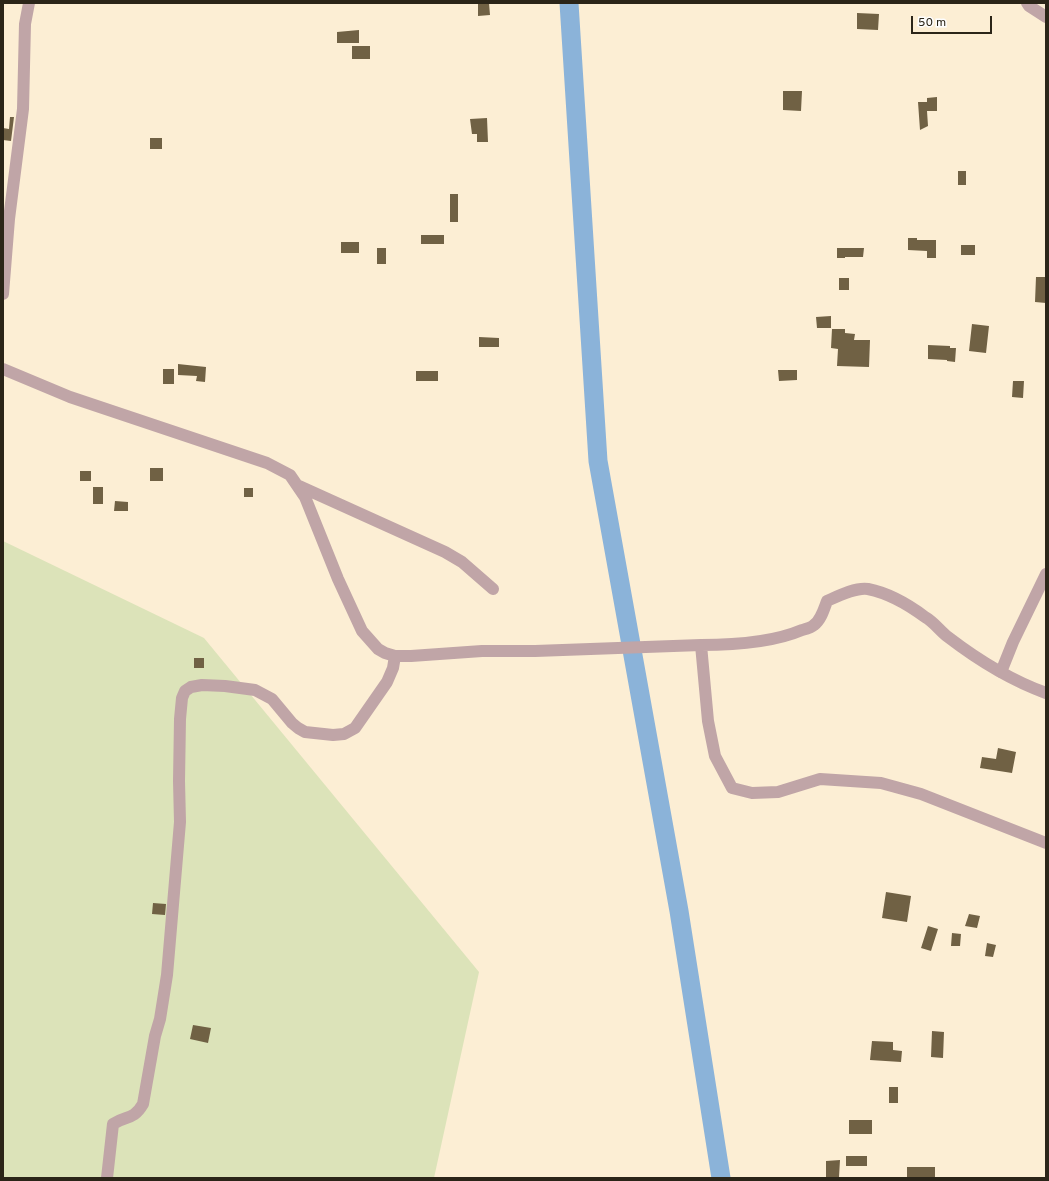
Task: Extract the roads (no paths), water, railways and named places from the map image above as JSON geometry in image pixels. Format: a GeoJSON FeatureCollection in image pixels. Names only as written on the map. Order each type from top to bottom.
{"type":"FeatureCollection","features":[{"type":"Feature","properties":{"kind":"street"},"geometry":{"type":"LineString","coordinates":[[3,294],[8,219],[23,108],[25,24],[29,3]]}},
{"type":"Feature","properties":{"kind":"street"},"geometry":{"type":"LineString","coordinates":[[1027,3],[1029,6],[1046,17]]}},
{"type":"Feature","properties":{"kind":"street"},"geometry":{"type":"LineString","coordinates":[[3,369],[70,397],[267,463],[290,475],[305,497],[338,579],[362,631],[378,649],[395,656],[482,651],[535,651],[721,645],[758,641],[794,634],[814,626],[821,616],[827,601],[844,592],[866,589],[895,598],[926,617],[947,637],[982,662],[1023,684],[1046,693]]}},
{"type":"Feature","properties":{"kind":"street"},"geometry":{"type":"LineString","coordinates":[[298,486],[445,552],[462,562],[493,589]]}},
{"type":"Feature","properties":{"kind":"street"},"geometry":{"type":"LineString","coordinates":[[1001,672],[1013,642],[1046,574]]}},
{"type":"Feature","properties":{"kind":"street"},"geometry":{"type":"LineString","coordinates":[[701,645],[708,721],[715,756],[732,788],[752,793],[778,792],[820,779],[881,783],[920,794],[1046,843]]}},
{"type":"Feature","properties":{"kind":"street"},"geometry":{"type":"LineString","coordinates":[[107,1178],[113,1124],[119,1120],[131,1118],[138,1112],[143,1104],[165,989],[180,822],[180,719],[182,698],[185,691],[202,685],[255,690],[272,699],[292,723],[305,732],[333,735],[344,734],[355,728],[387,682],[393,668],[395,656]]}},
{"type":"Feature","properties":{"kind":"waterway"},"geometry":{"type":"LineString","coordinates":[[569,3],[598,461],[679,911],[721,1178]]}}]}
